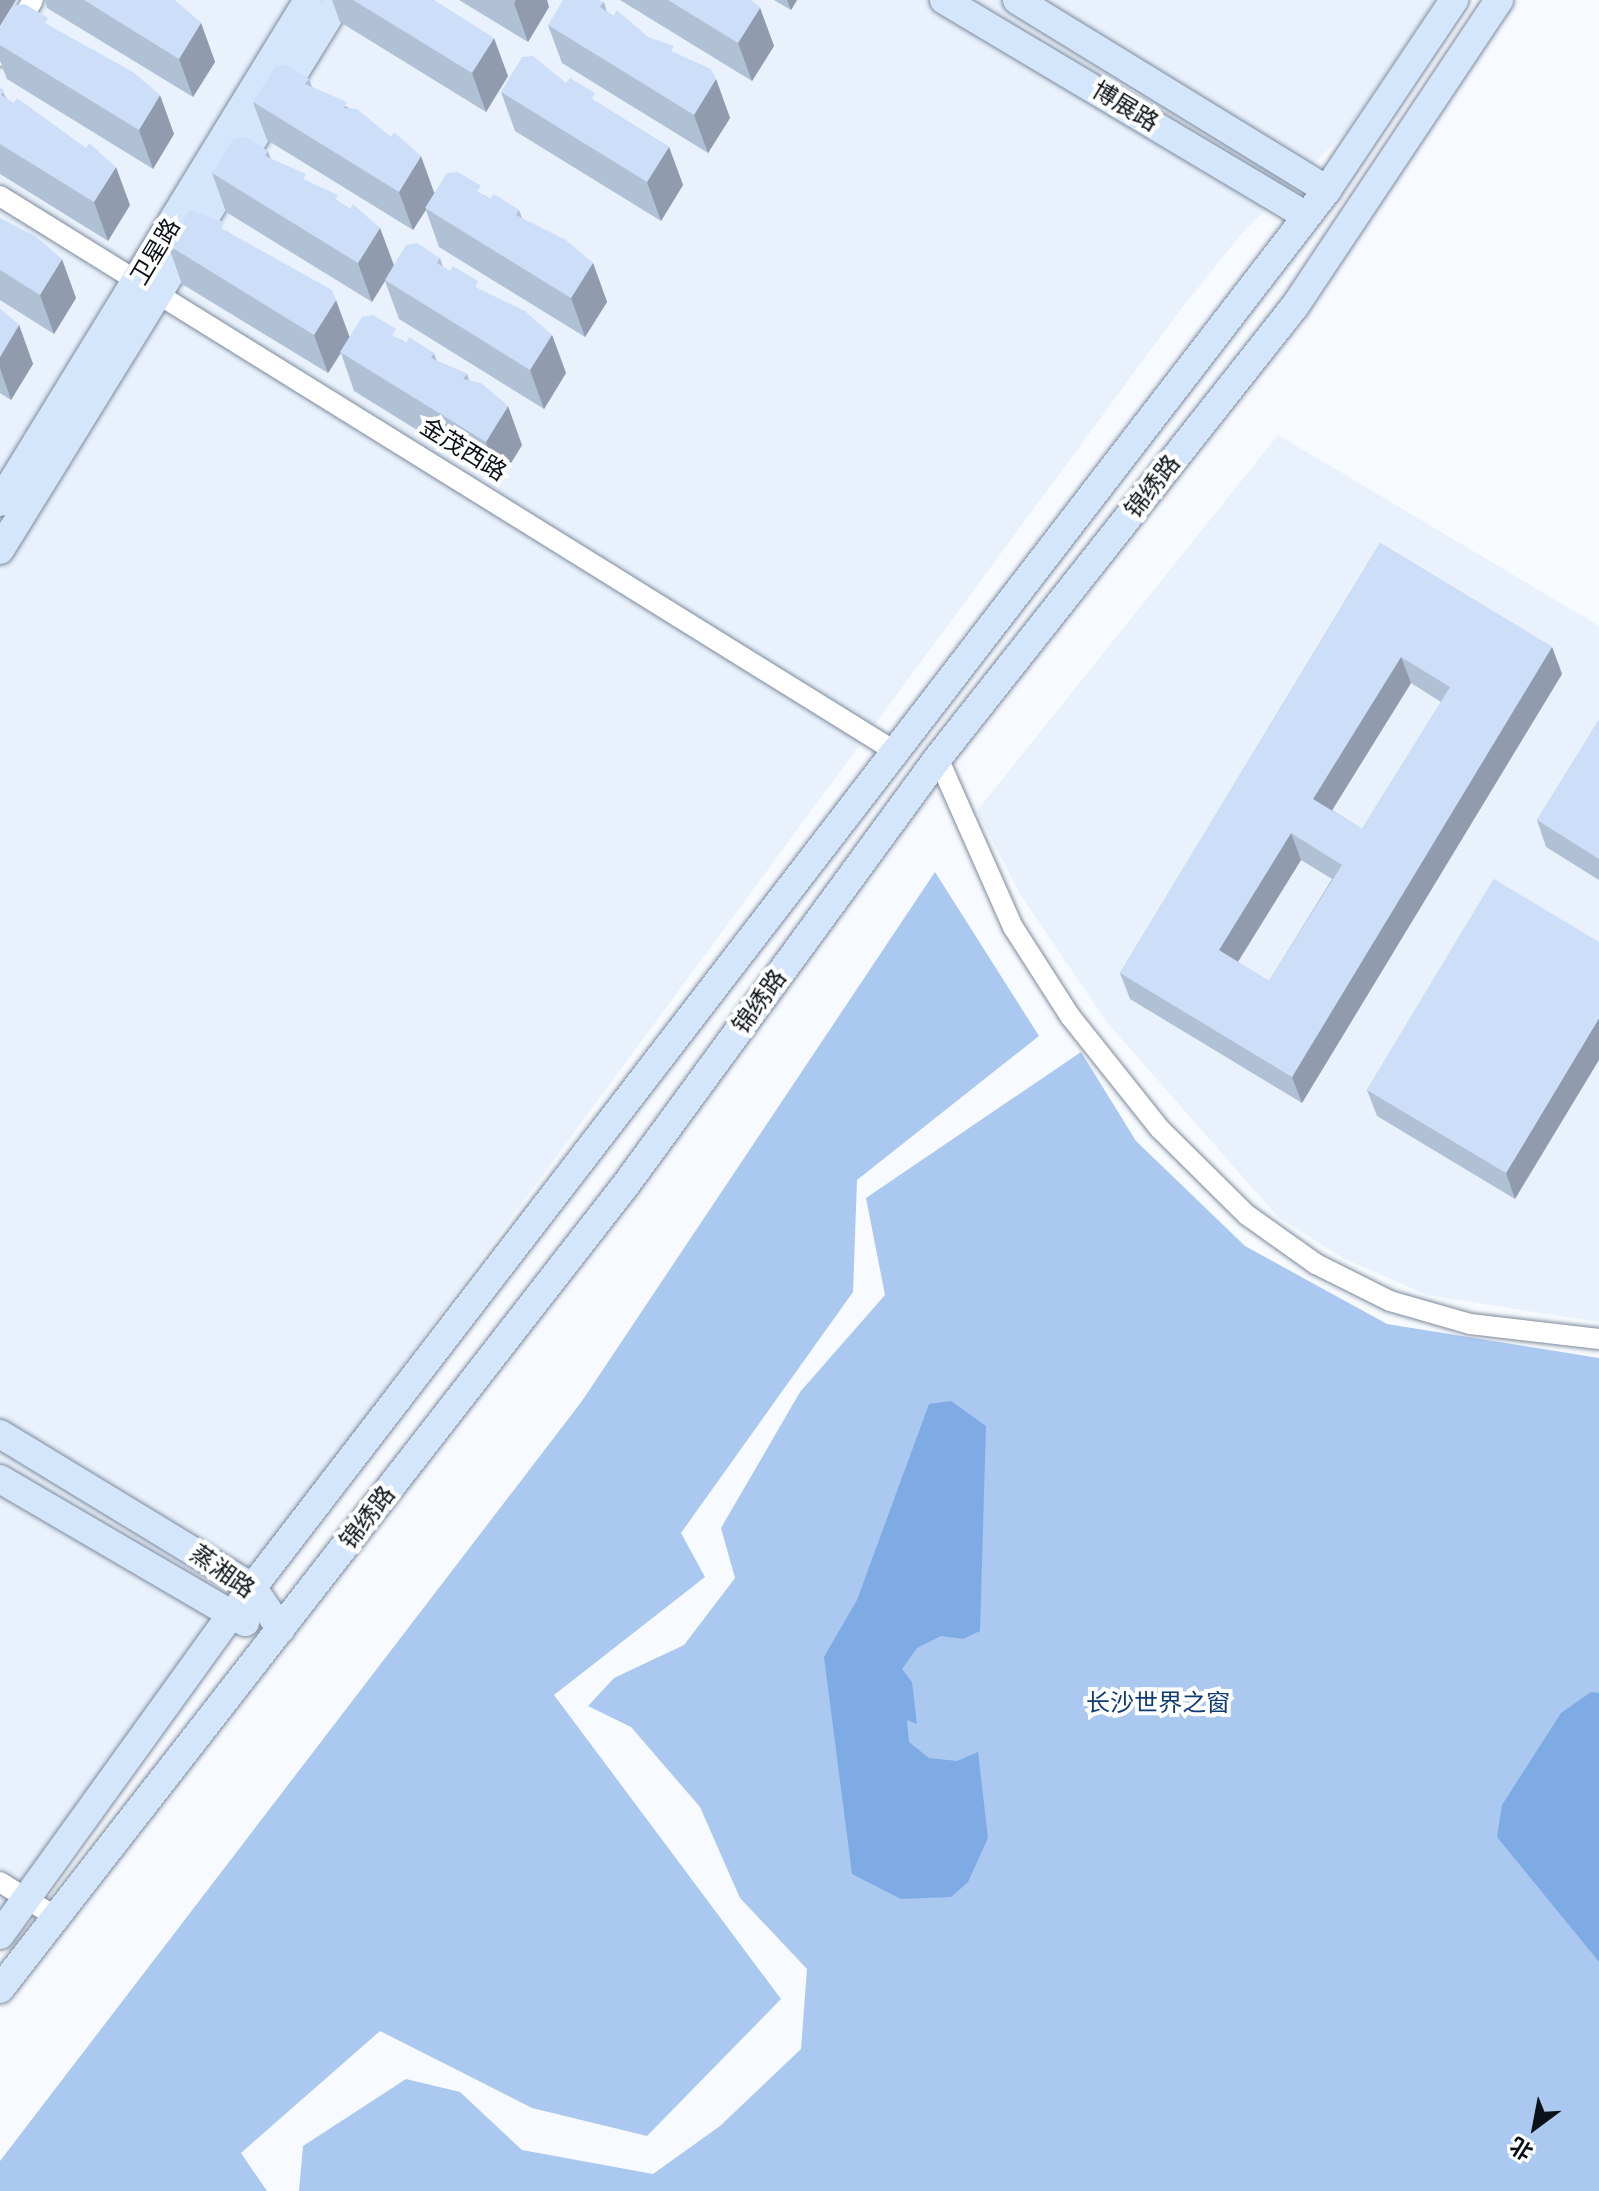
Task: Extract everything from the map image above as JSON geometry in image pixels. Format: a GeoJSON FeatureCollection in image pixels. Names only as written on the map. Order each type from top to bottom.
{"type":"FeatureCollection","features":[{"type":"Feature","properties":{"kind":"main road","name":"卫星路"},"geometry":{"type":"LineString","coordinates":[[0,502],[150,284],[308,0]]}},
{"type":"Feature","properties":{"kind":"main road"},"geometry":{"type":"LineString","coordinates":[[0,550],[150,284],[339,0]]}},
{"type":"Feature","properties":{"kind":"main road","name":"博展路"},"geometry":{"type":"LineString","coordinates":[[944,0],[1305,215]]}},
{"type":"Feature","properties":{"kind":"main road","name":"博展路"},"geometry":{"type":"LineString","coordinates":[[1017,0],[1327,190]]}},
{"type":"Feature","properties":{"kind":"main road","name":"锦绣路"},"geometry":{"type":"LineString","coordinates":[[0,1935],[229,1618],[1327,190],[1454,0]]}},
{"type":"Feature","properties":{"kind":"main road","name":"锦绣路"},"geometry":{"type":"LineString","coordinates":[[0,1989],[51,1914],[281,1630],[625,1186],[938,758],[1295,306],[1499,0]]}},
{"type":"Feature","properties":{"kind":"main road","name":"蒸湘路"},"geometry":{"type":"LineString","coordinates":[[0,1434],[253,1588],[281,1630]]}},
{"type":"Feature","properties":{"kind":"main road","name":"蒸湘路"},"geometry":{"type":"LineString","coordinates":[[0,1479],[229,1618],[281,1630]]}},
{"type":"Feature","properties":{"kind":"street"},"geometry":{"type":"LineString","coordinates":[[0,56],[33,0]]}},
{"type":"Feature","properties":{"kind":"street","name":"金茂西路"},"geometry":{"type":"LineString","coordinates":[[0,196],[150,284],[896,752]]}},
{"type":"Feature","properties":{"kind":"street"},"geometry":{"type":"LineString","coordinates":[[938,758],[1013,927],[1070,1016],[1160,1129],[1247,1215],[1316,1264],[1390,1301],[1470,1324],[1599,1339]]}},
{"type":"Feature","properties":{"kind":"street"},"geometry":{"type":"LineString","coordinates":[[0,1882],[51,1914]]}},
{"type":"Feature","properties":{"kind":"shaded area"},"geometry":{"type":"Polygon","coordinates":[[[0,0],[1435,0],[1348,130],[1242,233],[1180,310],[0,1912],[0,0]]]}},
{"type":"Feature","properties":{"kind":"shaded area"},"geometry":{"type":"Polygon","coordinates":[[[1278,435],[1599,626],[1599,1322],[1427,1295],[1343,1258],[1278,1217],[1106,1021],[1020,894],[977,811],[1278,435]]]}},
{"type":"Feature","properties":{"kind":"shaded area"},"geometry":{"type":"Polygon","coordinates":[[[951,1401],[986,1426],[980,1631],[963,1639],[941,1636],[917,1648],[902,1669],[912,1682],[917,1724],[907,1720],[909,1742],[929,1758],[957,1761],[978,1752],[988,1838],[968,1882],[951,1897],[901,1899],[852,1874],[824,1657],[857,1600],[929,1404],[951,1401]]]}},
{"type":"Feature","properties":{"kind":"shaded area"},"geometry":{"type":"Polygon","coordinates":[[[1591,1692],[1599,1693],[1599,1962],[1497,1837],[1502,1805],[1561,1713],[1591,1692]]]}},
{"type":"Feature","properties":{"kind":"green space"},"geometry":{"type":"Polygon","coordinates":[[[935,872],[1039,1036],[857,1180],[853,1292],[681,1533],[705,1577],[554,1695],[781,1999],[647,2136],[532,2108],[380,2031],[241,2153],[267,2191],[0,2191],[0,2161],[582,1401],[935,872]]]}},
{"type":"Feature","properties":{"kind":"green space","name":"长沙世界之窗"},"geometry":{"type":"Polygon","coordinates":[[[1081,1052],[1136,1141],[1245,1246],[1387,1324],[1599,1358],[1599,2191],[299,2191],[303,2146],[406,2079],[460,2092],[522,2150],[653,2174],[720,2126],[801,2049],[807,1969],[740,1898],[700,1807],[631,1727],[588,1706],[614,1678],[684,1645],[735,1578],[721,1528],[800,1392],[885,1295],[866,1198],[1081,1052]]]}},
{"type":"Feature","properties":{"kind":"building"},"geometry":{"type":"Polygon","coordinates":[[[84,0],[174,0],[201,23],[179,59],[84,0]]]}},
{"type":"Feature","properties":{"kind":"building"},"geometry":{"type":"Polygon","coordinates":[[[353,0],[434,0],[494,38],[472,73],[353,0]]]}},
{"type":"Feature","properties":{"kind":"building"},"geometry":{"type":"Polygon","coordinates":[[[563,0],[604,2],[600,7],[613,16],[617,10],[648,37],[674,46],[671,51],[711,69],[716,79],[694,115],[548,25],[563,0]]]}},
{"type":"Feature","properties":{"kind":"building"},"geometry":{"type":"Polygon","coordinates":[[[668,0],[751,0],[760,8],[738,43],[668,0]]]}},
{"type":"Feature","properties":{"kind":"building"},"geometry":{"type":"Polygon","coordinates":[[[25,4],[48,18],[45,23],[133,72],[160,95],[139,130],[0,45],[0,29],[14,5],[25,4]]]}},
{"type":"Feature","properties":{"kind":"building"},"geometry":{"type":"Polygon","coordinates":[[[533,56],[566,83],[570,78],[595,93],[592,99],[669,147],[647,182],[501,92],[522,57],[533,56]]]}},
{"type":"Feature","properties":{"kind":"building"},"geometry":{"type":"Polygon","coordinates":[[[286,65],[309,79],[305,84],[347,102],[344,108],[357,109],[391,137],[394,132],[421,156],[399,192],[253,102],[275,67],[286,65]]]}},
{"type":"Feature","properties":{"kind":"building"},"geometry":{"type":"Polygon","coordinates":[[[0,87],[4,90],[1,95],[14,103],[17,98],[86,148],[89,143],[116,167],[94,202],[0,144],[0,87]]]}},
{"type":"Feature","properties":{"kind":"building"},"geometry":{"type":"Polygon","coordinates":[[[245,137],[268,151],[265,156],[306,174],[303,179],[338,195],[335,200],[350,209],[353,204],[380,228],[358,263],[212,173],[234,138],[245,137]]]}},
{"type":"Feature","properties":{"kind":"building"},"geometry":{"type":"Polygon","coordinates":[[[458,172],[481,186],[477,191],[490,199],[494,194],[519,210],[516,215],[566,240],[593,263],[571,298],[425,208],[447,173],[458,172]]]}},
{"type":"Feature","properties":{"kind":"building"},"geometry":{"type":"Polygon","coordinates":[[[190,210],[224,222],[221,228],[332,290],[336,300],[314,335],[168,245],[190,210]]]}},
{"type":"Feature","properties":{"kind":"building"},"geometry":{"type":"Polygon","coordinates":[[[0,218],[35,236],[62,259],[40,295],[0,270],[0,218]]]}},
{"type":"Feature","properties":{"kind":"building"},"geometry":{"type":"Polygon","coordinates":[[[417,243],[440,258],[437,263],[450,271],[453,266],[478,281],[475,287],[525,311],[552,335],[530,370],[385,280],[406,245],[417,243]]]}},
{"type":"Feature","properties":{"kind":"building"},"geometry":{"type":"Polygon","coordinates":[[[0,309],[19,325],[0,357],[0,309]]]}},
{"type":"Feature","properties":{"kind":"building"},"geometry":{"type":"Polygon","coordinates":[[[373,315],[396,329],[392,335],[406,343],[409,337],[434,353],[431,358],[467,374],[463,379],[481,383],[508,406],[486,442],[340,352],[362,317],[373,315]]]}},
{"type":"Feature","properties":{"kind":"building"},"geometry":{"type":"Polygon","coordinates":[[[1380,543],[1552,647],[1292,1077],[1120,973],[1380,543]],[[1401,657],[1313,799],[1362,829],[1450,687],[1401,657]],[[1291,833],[1219,950],[1269,981],[1342,865],[1291,833]]]}},
{"type":"Feature","properties":{"kind":"building"},"geometry":{"type":"Polygon","coordinates":[[[1599,720],[1599,859],[1537,820],[1599,720]]]}},
{"type":"Feature","properties":{"kind":"building"},"geometry":{"type":"Polygon","coordinates":[[[1494,879],[1599,942],[1599,1018],[1506,1173],[1367,1090],[1494,879]]]}}]}
